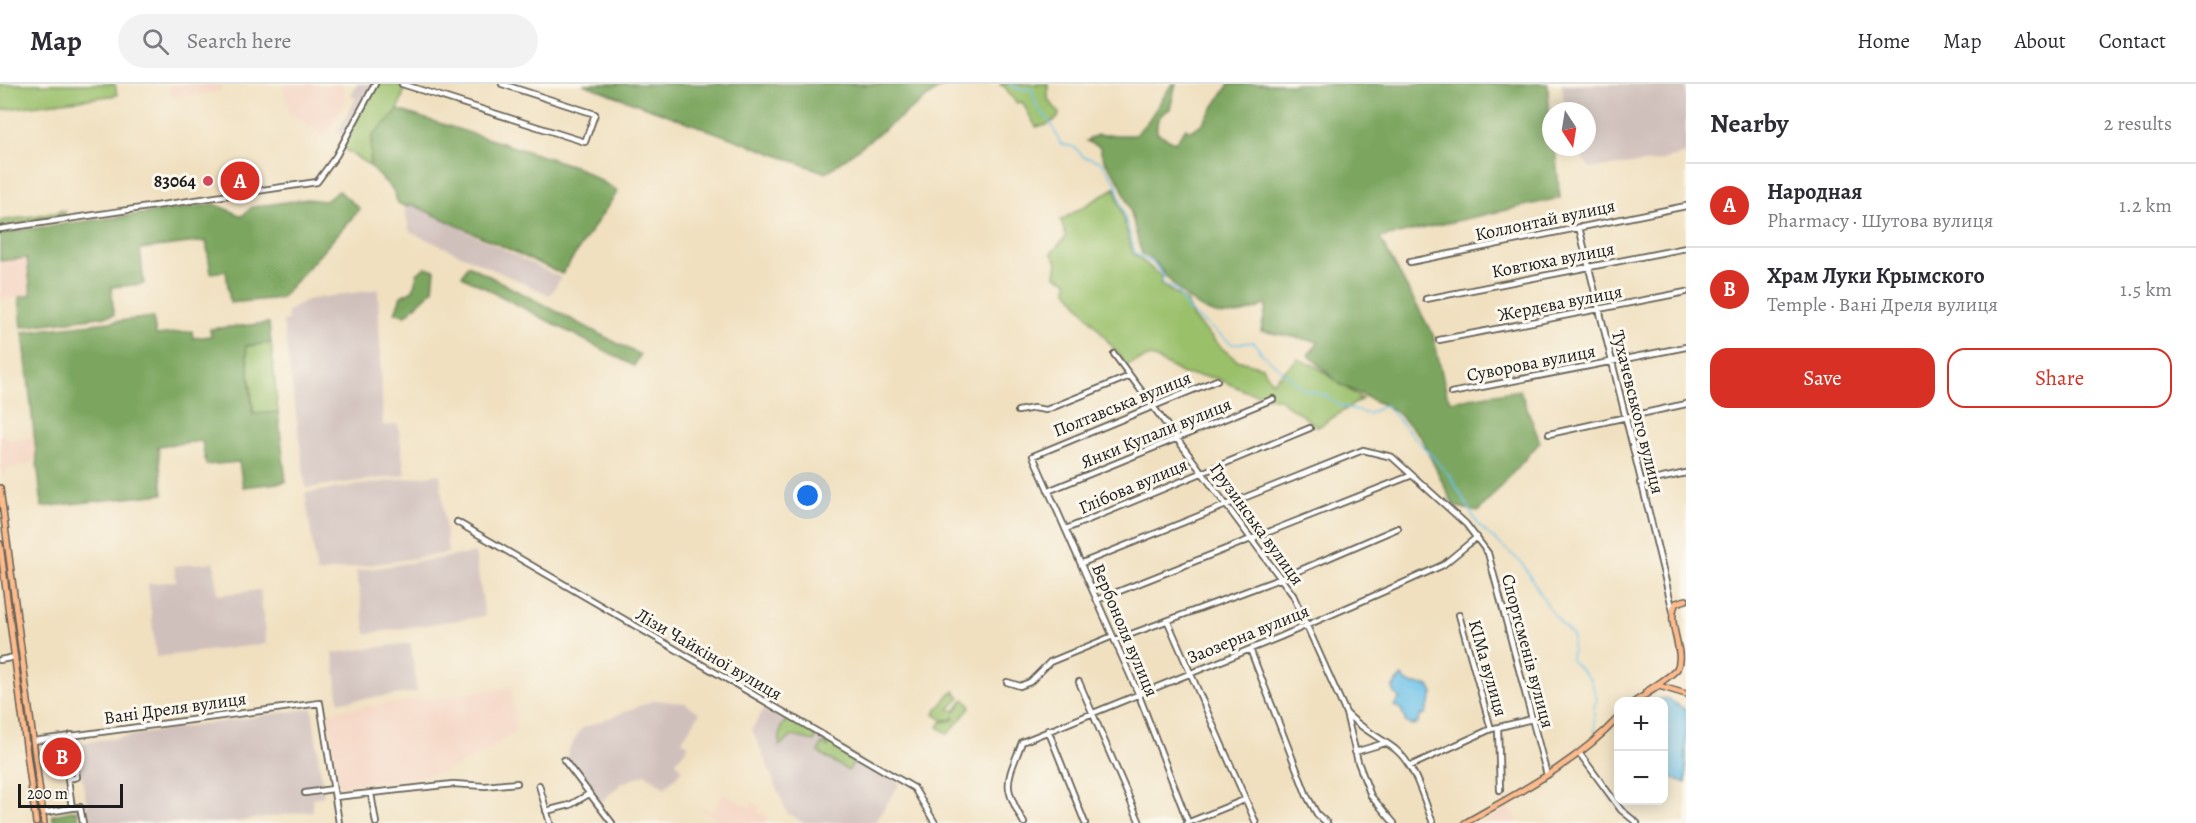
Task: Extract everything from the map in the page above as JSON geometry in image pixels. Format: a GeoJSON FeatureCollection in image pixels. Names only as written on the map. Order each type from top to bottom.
{"type":"FeatureCollection","features":[{"type":"Feature","properties":{"kind":"main road"},"geometry":{"type":"LineString","coordinates":[[0,488],[44,823]]}},
{"type":"Feature","properties":{"kind":"main road"},"geometry":{"type":"LineString","coordinates":[[0,544],[36,823]]}},
{"type":"Feature","properties":{"kind":"main road"},"geometry":{"type":"LineString","coordinates":[[1673,611],[1676,603],[1686,600]]}},
{"type":"Feature","properties":{"kind":"main road","name":"Тухачевського вулиця"},"geometry":{"type":"LineString","coordinates":[[1640,697],[1683,662],[1673,611]]}},
{"type":"Feature","properties":{"kind":"main road"},"geometry":{"type":"LineString","coordinates":[[1646,692],[1659,686],[1686,694]]}},
{"type":"Feature","properties":{"kind":"main road"},"geometry":{"type":"LineString","coordinates":[[23,722],[31,721]]}},
{"type":"Feature","properties":{"kind":"main road"},"geometry":{"type":"LineString","coordinates":[[1464,823],[1580,754],[1614,722]]}},
{"type":"Feature","properties":{"kind":"main road"},"geometry":{"type":"LineString","coordinates":[[28,766],[36,765]]}},
{"type":"Feature","properties":{"kind":"street"},"geometry":{"type":"LineString","coordinates":[[0,229],[317,182],[336,156],[375,84]]}},
{"type":"Feature","properties":{"kind":"street"},"geometry":{"type":"LineString","coordinates":[[402,84],[585,142],[595,114],[502,84]]}},
{"type":"Feature","properties":{"kind":"street","name":"Коллонтай вулиця"},"geometry":{"type":"LineString","coordinates":[[1410,262],[1686,206]]}},
{"type":"Feature","properties":{"kind":"street","name":"Тухачевського вулиця"},"geometry":{"type":"LineString","coordinates":[[1579,227],[1597,310],[1673,611]]}},
{"type":"Feature","properties":{"kind":"street","name":"Ковтюха вулиця"},"geometry":{"type":"LineString","coordinates":[[1426,299],[1686,248]]}},
{"type":"Feature","properties":{"kind":"street","name":"Жердєва вулиця"},"geometry":{"type":"LineString","coordinates":[[1439,340],[1686,292]]}},
{"type":"Feature","properties":{"kind":"street","name":"Суворова вулиця"},"geometry":{"type":"LineString","coordinates":[[1451,393],[1686,347]]}},
{"type":"Feature","properties":{"kind":"street","name":"Грузинська вулиця"},"geometry":{"type":"LineString","coordinates":[[1114,354],[1282,578],[1308,625],[1346,713],[1358,762],[1371,796],[1394,823]]}},
{"type":"Feature","properties":{"kind":"street"},"geometry":{"type":"LineString","coordinates":[[1018,411],[1034,408],[1046,410],[1130,376]]}},
{"type":"Feature","properties":{"kind":"street","name":"Полтавська вулиця"},"geometry":{"type":"LineString","coordinates":[[1037,453],[1217,380]]}},
{"type":"Feature","properties":{"kind":"street","name":"Янки Купали вулиця"},"geometry":{"type":"LineString","coordinates":[[1048,491],[1273,399]]}},
{"type":"Feature","properties":{"kind":"street"},"geometry":{"type":"LineString","coordinates":[[1549,434],[1686,404]]}},
{"type":"Feature","properties":{"kind":"street","name":"Глібова вулиця"},"geometry":{"type":"LineString","coordinates":[[1066,529],[1310,428]]}},
{"type":"Feature","properties":{"kind":"street","name":"Спортсменів вулиця"},"geometry":{"type":"LineString","coordinates":[[1082,563],[1362,450],[1392,457],[1410,476],[1466,524],[1488,553],[1547,775]]}},
{"type":"Feature","properties":{"kind":"street","name":"Вербоноля вулиця"},"geometry":{"type":"LineString","coordinates":[[1037,453],[1033,460],[1082,563],[1138,693],[1188,823]]}},
{"type":"Feature","properties":{"kind":"street"},"geometry":{"type":"LineString","coordinates":[[1640,483],[1686,473]]}},
{"type":"Feature","properties":{"kind":"street"},"geometry":{"type":"LineString","coordinates":[[1097,600],[1410,476]]}},
{"type":"Feature","properties":{"kind":"street","name":"Лізи Чайкіної вулиця"},"geometry":{"type":"LineString","coordinates":[[457,522],[914,788],[935,823]]}},
{"type":"Feature","properties":{"kind":"street"},"geometry":{"type":"LineString","coordinates":[[1007,682],[1020,686],[1030,682],[1050,662],[1114,638],[1168,622],[1282,578],[1398,528]]}},
{"type":"Feature","properties":{"kind":"street","name":"Заозерна вулиця"},"geometry":{"type":"LineString","coordinates":[[1024,823],[1011,802],[1007,784],[1022,742],[1308,625],[1443,565],[1477,537]]}},
{"type":"Feature","properties":{"kind":"street","name":"КІМа вулиця"},"geometry":{"type":"LineString","coordinates":[[1458,615],[1491,729]]}},
{"type":"Feature","properties":{"kind":"street"},"geometry":{"type":"LineString","coordinates":[[1168,622],[1256,823]]}},
{"type":"Feature","properties":{"kind":"street"},"geometry":{"type":"LineString","coordinates":[[1250,649],[1307,796],[1317,814],[1328,823]]}},
{"type":"Feature","properties":{"kind":"street"},"geometry":{"type":"LineString","coordinates":[[0,660],[15,657]]}},
{"type":"Feature","properties":{"kind":"street"},"geometry":{"type":"LineString","coordinates":[[1079,682],[1140,823]]}},
{"type":"Feature","properties":{"kind":"street","name":"Вані Дреля вулиця"},"geometry":{"type":"LineString","coordinates":[[33,741],[320,703],[333,789]]}},
{"type":"Feature","properties":{"kind":"street"},"geometry":{"type":"LineString","coordinates":[[1346,713],[1410,766],[1433,823]]}},
{"type":"Feature","properties":{"kind":"street","name":"КІМа вулиця"},"geometry":{"type":"LineString","coordinates":[[1410,766],[1491,729],[1533,719]]}},
{"type":"Feature","properties":{"kind":"street"},"geometry":{"type":"LineString","coordinates":[[1348,725],[1355,722]]}},
{"type":"Feature","properties":{"kind":"street","name":"Грузинська вулиця"},"geometry":{"type":"LineString","coordinates":[[1348,725],[1358,762]]}},
{"type":"Feature","properties":{"kind":"street"},"geometry":{"type":"LineString","coordinates":[[1498,728],[1500,790]]}},
{"type":"Feature","properties":{"kind":"street"},"geometry":{"type":"LineString","coordinates":[[1048,730],[1085,823]]}},
{"type":"Feature","properties":{"kind":"street"},"geometry":{"type":"LineString","coordinates":[[71,735],[77,777],[68,779],[72,808]]}},
{"type":"Feature","properties":{"kind":"street"},"geometry":{"type":"LineString","coordinates":[[1355,752],[1385,743]]}},
{"type":"Feature","properties":{"kind":"street"},"geometry":{"type":"LineString","coordinates":[[1580,754],[1621,810],[1638,823]]}},
{"type":"Feature","properties":{"kind":"street"},"geometry":{"type":"LineString","coordinates":[[564,760],[612,823]]}},
{"type":"Feature","properties":{"kind":"street"},"geometry":{"type":"LineString","coordinates":[[335,797],[453,784],[485,786],[517,783]]}},
{"type":"Feature","properties":{"kind":"street"},"geometry":{"type":"LineString","coordinates":[[539,785],[550,823]]}},
{"type":"Feature","properties":{"kind":"street"},"geometry":{"type":"LineString","coordinates":[[305,793],[333,789],[339,823]]}},
{"type":"Feature","properties":{"kind":"street"},"geometry":{"type":"LineString","coordinates":[[371,794],[376,823]]}},
{"type":"Feature","properties":{"kind":"street"},"geometry":{"type":"LineString","coordinates":[[546,811],[570,805],[589,794]]}},
{"type":"Feature","properties":{"kind":"street"},"geometry":{"type":"LineString","coordinates":[[1188,823],[1244,800]]}},
{"type":"Feature","properties":{"kind":"street"},"geometry":{"type":"LineString","coordinates":[[42,813],[80,807],[83,823]]}},
{"type":"Feature","properties":{"kind":"shaded area"},"geometry":{"type":"Polygon","coordinates":[[[169,84],[220,84],[221,91],[171,98],[169,84]]]}},
{"type":"Feature","properties":{"kind":"shaded area"},"geometry":{"type":"Polygon","coordinates":[[[283,84],[343,84],[345,101],[326,137],[289,113],[283,84]]]}},
{"type":"Feature","properties":{"kind":"shaded area"},"geometry":{"type":"Polygon","coordinates":[[[357,84],[372,84],[343,135],[337,132],[356,99],[351,96],[357,84]]]}},
{"type":"Feature","properties":{"kind":"shaded area"},"geometry":{"type":"Polygon","coordinates":[[[1562,84],[1686,84],[1686,154],[1655,162],[1590,168],[1581,156],[1596,156],[1596,102],[1564,102],[1562,84]]]}},
{"type":"Feature","properties":{"kind":"shaded area"},"geometry":{"type":"Polygon","coordinates":[[[413,205],[561,278],[550,295],[410,232],[404,206],[413,205]]]}},
{"type":"Feature","properties":{"kind":"shaded area"},"geometry":{"type":"Polygon","coordinates":[[[27,258],[31,295],[0,299],[0,261],[27,258]]]}},
{"type":"Feature","properties":{"kind":"shaded area"},"geometry":{"type":"Polygon","coordinates":[[[378,289],[383,426],[398,424],[405,475],[306,488],[283,321],[288,320],[287,312],[306,300],[378,289]]]}},
{"type":"Feature","properties":{"kind":"shaded area"},"geometry":{"type":"Polygon","coordinates":[[[0,435],[12,440],[33,438],[36,461],[8,469],[2,478],[0,435]]]}},
{"type":"Feature","properties":{"kind":"shaded area"},"geometry":{"type":"Polygon","coordinates":[[[440,474],[448,553],[317,573],[305,493],[440,474]]]}},
{"type":"Feature","properties":{"kind":"shaded area"},"geometry":{"type":"Polygon","coordinates":[[[475,553],[485,616],[366,634],[356,571],[475,553]]]}},
{"type":"Feature","properties":{"kind":"shaded area"},"geometry":{"type":"Polygon","coordinates":[[[214,562],[218,595],[260,590],[266,644],[156,657],[148,584],[176,581],[174,566],[214,562]]]}},
{"type":"Feature","properties":{"kind":"shaded area"},"geometry":{"type":"Polygon","coordinates":[[[411,643],[417,692],[339,702],[333,653],[411,643]]]}},
{"type":"Feature","properties":{"kind":"shaded area"},"geometry":{"type":"Polygon","coordinates":[[[512,687],[516,730],[489,750],[443,773],[338,787],[327,712],[512,687]]]}},
{"type":"Feature","properties":{"kind":"shaded area"},"geometry":{"type":"Polygon","coordinates":[[[655,700],[685,703],[700,713],[682,740],[689,746],[676,761],[682,770],[665,788],[646,774],[622,783],[599,804],[568,759],[568,751],[581,729],[655,700]]]}},
{"type":"Feature","properties":{"kind":"shaded area"},"geometry":{"type":"Polygon","coordinates":[[[767,704],[900,783],[875,823],[804,823],[787,813],[752,729],[767,704]]]}},
{"type":"Feature","properties":{"kind":"shaded area"},"geometry":{"type":"Polygon","coordinates":[[[312,708],[324,796],[312,798],[313,811],[225,823],[90,823],[76,744],[312,708]]]}},
{"type":"Feature","properties":{"kind":"shaded area"},"geometry":{"type":"Polygon","coordinates":[[[723,794],[750,807],[753,802],[761,807],[758,812],[768,817],[765,823],[725,823],[702,810],[704,807],[713,811],[723,794]]]}},
{"type":"Feature","properties":{"kind":"shaded area"},"geometry":{"type":"Polygon","coordinates":[[[1509,806],[1518,823],[1481,823],[1509,806]]]}},
{"type":"Feature","properties":{"kind":"green space"},"geometry":{"type":"Polygon","coordinates":[[[0,84],[115,84],[117,95],[0,110],[0,84]]]}},
{"type":"Feature","properties":{"kind":"green space"},"geometry":{"type":"Polygon","coordinates":[[[375,84],[406,85],[398,110],[372,136],[370,166],[341,147],[375,84]]]}},
{"type":"Feature","properties":{"kind":"green space"},"geometry":{"type":"Polygon","coordinates":[[[583,84],[945,84],[826,173],[583,84]]]}},
{"type":"Feature","properties":{"kind":"green space"},"geometry":{"type":"Polygon","coordinates":[[[999,84],[1048,84],[1048,99],[1059,113],[1058,118],[1047,125],[1036,127],[1022,102],[1016,103],[1005,87],[999,84]]]}},
{"type":"Feature","properties":{"kind":"green space"},"geometry":{"type":"Polygon","coordinates":[[[1172,84],[1176,84],[1170,109],[1159,118],[1157,133],[1175,142],[1186,128],[1190,131],[1202,124],[1229,84],[1548,84],[1549,102],[1542,102],[1542,156],[1556,156],[1560,198],[1380,238],[1433,335],[1447,395],[1451,401],[1520,390],[1540,442],[1478,512],[1454,506],[1420,436],[1394,410],[1341,385],[1308,355],[1319,342],[1261,331],[1267,304],[1239,314],[1215,314],[1205,310],[1183,294],[1156,263],[1142,254],[1120,184],[1104,159],[1100,147],[1086,141],[1097,135],[1135,135],[1148,121],[1172,84]]]}},
{"type":"Feature","properties":{"kind":"green space"},"geometry":{"type":"Polygon","coordinates":[[[398,110],[577,167],[618,191],[562,274],[413,205],[404,206],[398,203],[393,190],[370,166],[372,136],[398,110]]]}},
{"type":"Feature","properties":{"kind":"green space"},"geometry":{"type":"Polygon","coordinates":[[[1115,188],[1133,253],[1162,277],[1160,284],[1187,301],[1193,318],[1223,349],[1237,360],[1262,367],[1272,382],[1298,359],[1317,367],[1362,399],[1318,427],[1279,399],[1245,391],[1216,378],[1183,374],[1151,356],[1127,365],[1067,290],[1067,281],[1055,275],[1057,262],[1051,253],[1066,237],[1061,220],[1115,188]]]}},
{"type":"Feature","properties":{"kind":"green space"},"geometry":{"type":"Polygon","coordinates":[[[339,191],[360,209],[281,298],[230,303],[226,271],[211,273],[206,241],[140,249],[144,284],[111,287],[114,315],[22,327],[19,297],[31,295],[27,258],[0,261],[0,233],[215,204],[242,216],[252,207],[307,199],[325,201],[339,191]]]}},
{"type":"Feature","properties":{"kind":"green space"},"geometry":{"type":"Polygon","coordinates":[[[60,210],[65,211],[65,215],[0,226],[0,221],[60,212],[60,210]]]}},
{"type":"Feature","properties":{"kind":"green space"},"geometry":{"type":"Polygon","coordinates":[[[468,265],[640,355],[634,366],[462,276],[468,265]]]}},
{"type":"Feature","properties":{"kind":"green space"},"geometry":{"type":"Polygon","coordinates":[[[425,267],[435,270],[433,290],[406,315],[395,313],[401,296],[413,290],[417,274],[425,267]]]}},
{"type":"Feature","properties":{"kind":"green space"},"geometry":{"type":"Polygon","coordinates":[[[153,317],[156,335],[192,331],[193,338],[211,336],[210,329],[269,323],[271,343],[246,346],[253,414],[278,412],[286,482],[243,487],[239,462],[206,465],[202,441],[158,446],[163,494],[42,507],[23,332],[153,317]]]}},
{"type":"Feature","properties":{"kind":"green space"},"geometry":{"type":"Polygon","coordinates":[[[271,343],[278,412],[254,415],[246,346],[271,343]]]}},
{"type":"Feature","properties":{"kind":"green space"},"geometry":{"type":"Polygon","coordinates":[[[955,691],[960,698],[949,709],[955,711],[964,699],[970,704],[970,708],[948,734],[938,727],[941,722],[954,720],[954,715],[953,719],[942,720],[934,714],[950,693],[955,691]]]}},
{"type":"Feature","properties":{"kind":"green space"},"geometry":{"type":"Polygon","coordinates":[[[788,718],[817,735],[814,741],[793,736],[779,746],[781,727],[788,718]]]}},
{"type":"Feature","properties":{"kind":"green space"},"geometry":{"type":"Polygon","coordinates":[[[826,739],[857,758],[848,771],[818,752],[822,744],[828,747],[829,745],[824,742],[826,739]]]}},
{"type":"Feature","properties":{"kind":"green space"},"geometry":{"type":"Polygon","coordinates":[[[77,810],[79,823],[54,823],[52,815],[77,810]]]}},
{"type":"Feature","properties":{"kind":"water"},"geometry":{"type":"Polygon","coordinates":[[[1402,676],[1408,683],[1429,686],[1433,694],[1425,714],[1421,715],[1418,723],[1413,725],[1406,723],[1401,709],[1394,706],[1400,698],[1395,694],[1393,687],[1402,676]]]}},
{"type":"Feature","properties":{"kind":"water"},"geometry":{"type":"Polygon","coordinates":[[[1668,699],[1686,710],[1686,783],[1668,776],[1668,699]]]}},
{"type":"Feature","properties":{"kind":"waterway"},"geometry":{"type":"LineString","coordinates":[[1010,84],[1020,89],[1032,89],[1037,107],[1050,122],[1061,144],[1074,147],[1084,157],[1100,161],[1115,181],[1135,253],[1154,264],[1164,277],[1161,282],[1177,291],[1189,311],[1232,344],[1254,342],[1261,353],[1305,390],[1325,395],[1341,406],[1368,414],[1385,405],[1450,476],[1479,526],[1522,563],[1553,614],[1573,637],[1571,660],[1591,680],[1597,700],[1594,706],[1595,733]]}},
{"type":"Feature","properties":{"kind":"place","name":"83064"},"geometry":{"type":"Point","coordinates":[208,181]}},
{"type":"Feature","properties":{"kind":"place","name":"Народная"},"geometry":{"type":"Point","coordinates":[240,181]}},
{"type":"Feature","properties":{"kind":"place","name":"Храм Луки Крымского"},"geometry":{"type":"Point","coordinates":[62,757]}}]}
